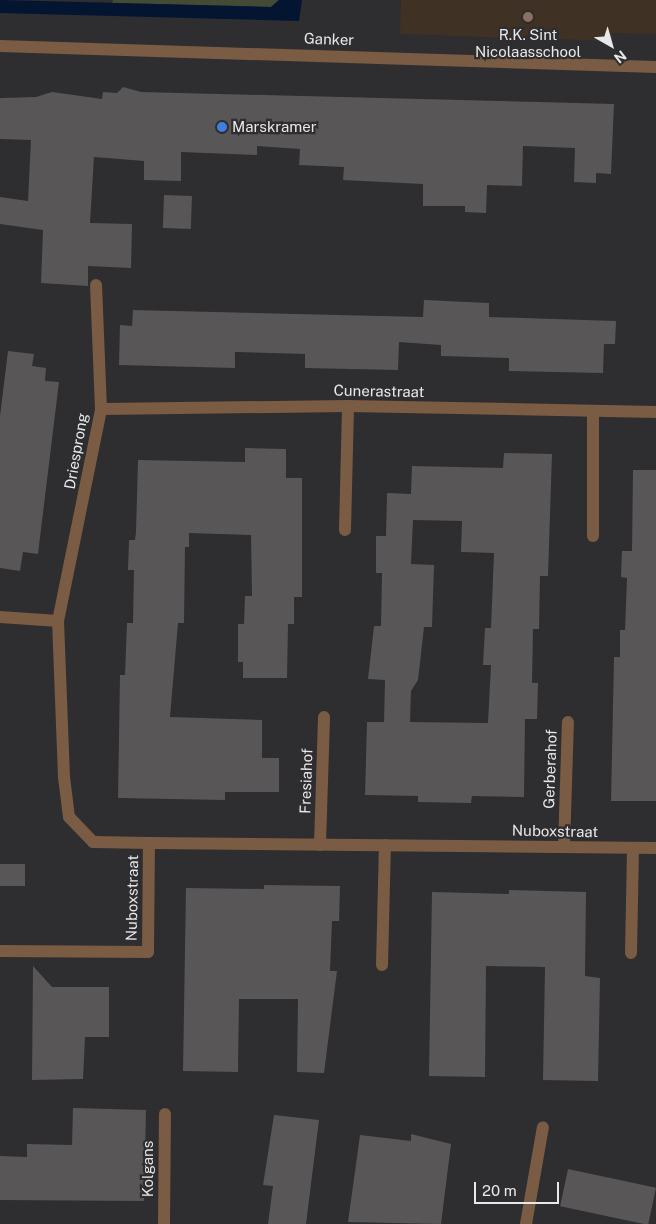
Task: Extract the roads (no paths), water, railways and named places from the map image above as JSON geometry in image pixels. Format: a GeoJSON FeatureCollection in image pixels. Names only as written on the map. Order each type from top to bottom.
{"type":"FeatureCollection","features":[{"type":"Feature","properties":{"kind":"street","name":"Ganker"},"geometry":{"type":"LineString","coordinates":[[0,46],[656,67]]}},
{"type":"Feature","properties":{"kind":"street","name":"Driesprong"},"geometry":{"type":"LineString","coordinates":[[96,285],[101,409],[58,621],[64,777],[69,817],[93,842],[149,843]]}},
{"type":"Feature","properties":{"kind":"street","name":"Cunerastraat"},"geometry":{"type":"LineString","coordinates":[[101,409],[348,406],[593,413],[656,412]]}},
{"type":"Feature","properties":{"kind":"street"},"geometry":{"type":"LineString","coordinates":[[345,530],[348,406]]}},
{"type":"Feature","properties":{"kind":"street"},"geometry":{"type":"LineString","coordinates":[[593,413],[593,536]]}},
{"type":"Feature","properties":{"kind":"street"},"geometry":{"type":"LineString","coordinates":[[0,617],[58,621]]}},
{"type":"Feature","properties":{"kind":"street","name":"Fresiahof"},"geometry":{"type":"LineString","coordinates":[[320,844],[324,718]]}},
{"type":"Feature","properties":{"kind":"street","name":"Gerberahof"},"geometry":{"type":"LineString","coordinates":[[564,847],[568,722]]}},
{"type":"Feature","properties":{"kind":"street","name":"Nuboxstraat"},"geometry":{"type":"LineString","coordinates":[[0,951],[148,952],[149,843],[656,848]]}},
{"type":"Feature","properties":{"kind":"street"},"geometry":{"type":"LineString","coordinates":[[382,965],[385,845]]}},
{"type":"Feature","properties":{"kind":"street"},"geometry":{"type":"LineString","coordinates":[[631,953],[634,848]]}},
{"type":"Feature","properties":{"kind":"street","name":"Kolgans"},"geometry":{"type":"LineString","coordinates":[[164,1224],[165,1114]]}},
{"type":"Feature","properties":{"kind":"street"},"geometry":{"type":"LineString","coordinates":[[526,1224],[543,1127]]}},
{"type":"Feature","properties":{"kind":"water"},"geometry":{"type":"Polygon","coordinates":[[[0,0],[271,7],[279,0],[302,0],[299,21],[0,13],[0,0]]]}},
{"type":"Feature","properties":{"kind":"place","name":"R.K. Sint Nicolaasschool"},"geometry":{"type":"Point","coordinates":[528,17]}},
{"type":"Feature","properties":{"kind":"place","name":"Marskramer"},"geometry":{"type":"Point","coordinates":[222,127]}}]}
